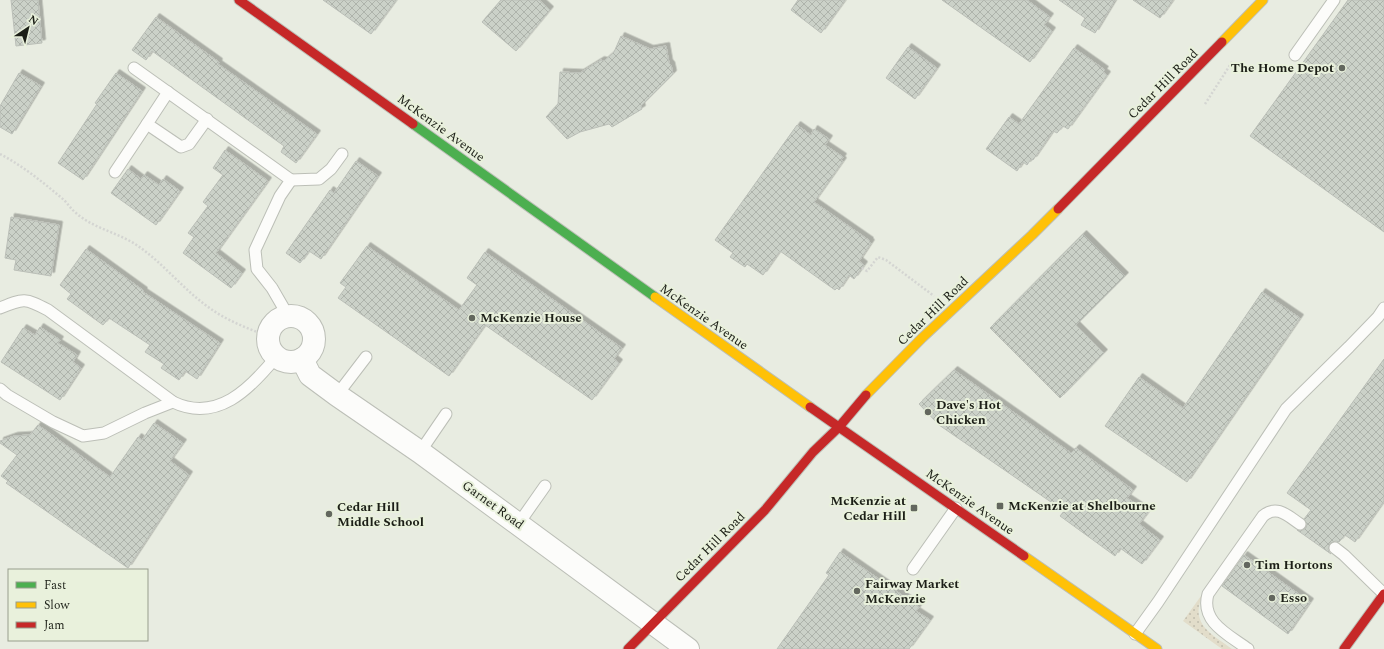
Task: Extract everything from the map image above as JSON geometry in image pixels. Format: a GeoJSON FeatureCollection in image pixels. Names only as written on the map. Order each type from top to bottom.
{"type":"FeatureCollection","features":[{"type":"Feature","properties":{"kind":"main road","name":"McKenzie Avenue"},"geometry":{"type":"LineString","coordinates":[[240,0],[709,337],[1157,649]]}},
{"type":"Feature","properties":{"kind":"main road","name":"Cedar Hill Road"},"geometry":{"type":"LineString","coordinates":[[628,649],[765,510],[813,452],[839,427],[865,396],[922,338],[1032,235],[1260,1]]}},
{"type":"Feature","properties":{"kind":"main road"},"geometry":{"type":"LineString","coordinates":[[1344,649],[1384,594]]}},
{"type":"Feature","properties":{"kind":"street"},"geometry":{"type":"LineString","coordinates":[[293,316],[300,318],[306,322],[313,334],[312,349],[308,355],[302,359],[289,362],[276,356],[271,351],[268,344],[268,336],[274,324],[279,319],[286,317],[293,316]]}},
{"type":"Feature","properties":{"kind":"street","name":"Garnet Road"},"geometry":{"type":"LineString","coordinates":[[302,359],[310,375],[337,396],[420,452],[688,649]]}},
{"type":"Feature","properties":{"kind":"lane"},"geometry":{"type":"LineString","coordinates":[[1295,55],[1334,0]]}},
{"type":"Feature","properties":{"kind":"lane"},"geometry":{"type":"LineString","coordinates":[[134,68],[291,180],[319,179],[331,169],[342,154]]}},
{"type":"Feature","properties":{"kind":"lane"},"geometry":{"type":"LineString","coordinates":[[115,172],[168,92]]}},
{"type":"Feature","properties":{"kind":"lane"},"geometry":{"type":"LineString","coordinates":[[147,124],[181,147],[189,144],[207,119]]}},
{"type":"Feature","properties":{"kind":"lane"},"geometry":{"type":"LineString","coordinates":[[286,317],[284,307],[272,288],[257,269],[255,250],[280,196],[291,180]]}},
{"type":"Feature","properties":{"kind":"lane"},"geometry":{"type":"LineString","coordinates":[[0,308],[20,300],[33,302],[43,307],[173,402],[181,406],[214,408],[245,391],[261,375],[276,356]]}},
{"type":"Feature","properties":{"kind":"lane"},"geometry":{"type":"LineString","coordinates":[[1135,634],[1286,409],[1382,316]]}},
{"type":"Feature","properties":{"kind":"lane"},"geometry":{"type":"LineString","coordinates":[[337,396],[366,357]]}},
{"type":"Feature","properties":{"kind":"lane"},"geometry":{"type":"LineString","coordinates":[[0,389],[7,395],[53,422],[83,436],[104,433],[145,413],[173,402]]}},
{"type":"Feature","properties":{"kind":"lane"},"geometry":{"type":"LineString","coordinates":[[420,452],[446,414]]}},
{"type":"Feature","properties":{"kind":"lane"},"geometry":{"type":"LineString","coordinates":[[518,523],[544,486]]}},
{"type":"Feature","properties":{"kind":"lane"},"geometry":{"type":"LineString","coordinates":[[913,569],[956,508]]}},
{"type":"Feature","properties":{"kind":"lane"},"geometry":{"type":"LineString","coordinates":[[1248,649],[1211,619],[1206,606],[1208,594],[1263,516],[1268,512],[1273,510],[1279,511],[1300,524]]}},
{"type":"Feature","properties":{"kind":"lane"},"geometry":{"type":"LineString","coordinates":[[1335,548],[1384,594]]}},
{"type":"Feature","properties":{"kind":"path"},"geometry":{"type":"LineString","coordinates":[[0,154],[37,178],[64,200],[76,214],[97,226],[120,235],[136,244],[160,262],[177,281],[210,308],[251,330],[268,336]]}},
{"type":"Feature","properties":{"kind":"path"},"geometry":{"type":"LineString","coordinates":[[862,268],[867,271],[878,257],[886,260],[934,296]]}},
{"type":"Feature","properties":{"kind":"shaded area"},"geometry":{"type":"Polygon","coordinates":[[[1201,596],[1199,614],[1201,622],[1205,628],[1232,649],[1222,649],[1183,621],[1201,596]]]}},
{"type":"Feature","properties":{"kind":"building"},"geometry":{"type":"Polygon","coordinates":[[[11,0],[38,0],[42,43],[16,46],[11,0]]]}},
{"type":"Feature","properties":{"kind":"building"},"geometry":{"type":"Polygon","coordinates":[[[323,0],[396,0],[371,34],[323,0]]]}},
{"type":"Feature","properties":{"kind":"building"},"geometry":{"type":"Polygon","coordinates":[[[501,0],[539,0],[550,10],[516,51],[482,22],[501,0]]]}},
{"type":"Feature","properties":{"kind":"building"},"geometry":{"type":"Polygon","coordinates":[[[798,0],[845,0],[821,33],[791,10],[798,0]]]}},
{"type":"Feature","properties":{"kind":"building"},"geometry":{"type":"Polygon","coordinates":[[[942,0],[1027,0],[1050,17],[1044,25],[1052,31],[1030,62],[942,0]]]}},
{"type":"Feature","properties":{"kind":"building"},"geometry":{"type":"Polygon","coordinates":[[[1059,0],[1115,0],[1095,33],[1081,25],[1085,18],[1059,0]]]}},
{"type":"Feature","properties":{"kind":"building"},"geometry":{"type":"Polygon","coordinates":[[[1133,0],[1173,0],[1160,18],[1133,0]]]}},
{"type":"Feature","properties":{"kind":"building","name":"The Home Depot"},"geometry":{"type":"Polygon","coordinates":[[[1348,0],[1384,0],[1384,232],[1250,136],[1348,0]]]}},
{"type":"Feature","properties":{"kind":"building"},"geometry":{"type":"Polygon","coordinates":[[[156,17],[219,62],[218,64],[317,134],[296,163],[281,152],[284,146],[152,51],[146,60],[132,50],[156,17]]]}},
{"type":"Feature","properties":{"kind":"building"},"geometry":{"type":"Polygon","coordinates":[[[621,36],[650,49],[666,46],[669,63],[673,74],[641,106],[642,109],[612,127],[609,124],[580,132],[567,139],[546,117],[558,104],[560,72],[580,73],[601,60],[604,61],[614,52],[621,36]]]}},
{"type":"Feature","properties":{"kind":"building"},"geometry":{"type":"Polygon","coordinates":[[[908,47],[937,68],[915,99],[886,78],[908,47]]]}},
{"type":"Feature","properties":{"kind":"building"},"geometry":{"type":"Polygon","coordinates":[[[1074,48],[1105,70],[1103,72],[1107,75],[1068,129],[1063,126],[1057,133],[1053,131],[1033,160],[1031,159],[1027,165],[1023,162],[1017,171],[986,149],[1009,117],[1019,124],[1074,48]]]}},
{"type":"Feature","properties":{"kind":"building"},"geometry":{"type":"Polygon","coordinates":[[[19,73],[41,86],[12,134],[0,127],[0,106],[19,73]]]}},
{"type":"Feature","properties":{"kind":"building"},"geometry":{"type":"Polygon","coordinates":[[[116,73],[142,91],[83,180],[58,163],[97,104],[95,103],[116,73]]]}},
{"type":"Feature","properties":{"kind":"building"},"geometry":{"type":"Polygon","coordinates":[[[797,125],[811,135],[814,129],[829,139],[825,145],[843,157],[841,160],[843,161],[814,202],[871,243],[859,261],[864,265],[854,279],[849,275],[839,290],[837,288],[835,290],[780,251],[763,275],[747,264],[745,267],[730,257],[733,253],[715,240],[797,125]]]}},
{"type":"Feature","properties":{"kind":"building"},"geometry":{"type":"Polygon","coordinates":[[[225,150],[268,181],[216,253],[242,273],[231,288],[183,253],[194,237],[188,233],[208,206],[203,202],[223,175],[213,168],[225,150]]]}},
{"type":"Feature","properties":{"kind":"building"},"geometry":{"type":"Polygon","coordinates":[[[356,161],[378,176],[321,259],[309,251],[300,263],[286,253],[330,190],[334,193],[356,161]]]}},
{"type":"Feature","properties":{"kind":"building"},"geometry":{"type":"Polygon","coordinates":[[[128,169],[141,179],[144,175],[159,185],[163,179],[180,191],[156,225],[111,193],[128,169]]]}},
{"type":"Feature","properties":{"kind":"building"},"geometry":{"type":"Polygon","coordinates":[[[11,217],[59,225],[51,276],[14,270],[16,260],[5,258],[11,217]]]}},
{"type":"Feature","properties":{"kind":"building"},"geometry":{"type":"Polygon","coordinates":[[[1083,234],[1125,276],[1076,325],[1104,353],[1060,398],[990,328],[1083,234]]]}},
{"type":"Feature","properties":{"kind":"building","name":"McKenzie House"},"geometry":{"type":"Polygon","coordinates":[[[367,246],[459,310],[477,285],[467,278],[485,252],[622,348],[614,359],[619,363],[592,400],[485,325],[449,376],[338,298],[346,287],[340,283],[367,246]]]}},
{"type":"Feature","properties":{"kind":"building"},"geometry":{"type":"Polygon","coordinates":[[[86,249],[144,291],[143,292],[220,343],[197,379],[185,371],[179,380],[161,368],[164,364],[145,352],[150,345],[109,318],[103,325],[67,299],[71,294],[60,285],[86,249]]]}},
{"type":"Feature","properties":{"kind":"building"},"geometry":{"type":"Polygon","coordinates":[[[1262,292],[1300,318],[1187,482],[1105,426],[1139,377],[1183,408],[1262,292]]]}},
{"type":"Feature","properties":{"kind":"building"},"geometry":{"type":"Polygon","coordinates":[[[40,327],[60,340],[58,343],[77,355],[73,362],[81,368],[60,400],[1,362],[23,328],[35,335],[40,327]]]}},
{"type":"Feature","properties":{"kind":"building"},"geometry":{"type":"Polygon","coordinates":[[[1384,359],[1384,501],[1355,542],[1345,535],[1339,542],[1336,541],[1330,543],[1328,550],[1331,554],[1297,530],[1303,530],[1306,528],[1307,524],[1304,519],[1311,510],[1287,493],[1384,359]]]}},
{"type":"Feature","properties":{"kind":"building"},"geometry":{"type":"Polygon","coordinates":[[[954,370],[1071,453],[1076,448],[1133,490],[1127,498],[1148,512],[1139,524],[1160,540],[1142,564],[1120,548],[1115,556],[1060,516],[1064,511],[939,425],[919,404],[954,370]]]}},
{"type":"Feature","properties":{"kind":"building"},"geometry":{"type":"Polygon","coordinates":[[[154,423],[183,443],[170,461],[189,475],[128,568],[6,483],[8,481],[1,476],[17,455],[0,443],[0,441],[14,436],[30,435],[38,425],[110,477],[138,437],[142,440],[154,423]]]}},
{"type":"Feature","properties":{"kind":"building","name":"Fairway Market McKenzie"},"geometry":{"type":"Polygon","coordinates":[[[840,552],[919,607],[916,611],[930,620],[909,649],[777,649],[829,575],[826,573],[840,552]]]}},
{"type":"Feature","properties":{"kind":"building"},"geometry":{"type":"Polygon","coordinates":[[[1244,555],[1310,602],[1288,634],[1222,586],[1244,555]]]}},
{"type":"Feature","properties":{"kind":"traffic: fast"},"geometry":{"type":"LineString","coordinates":[[413,124],[655,297]]}},
{"type":"Feature","properties":{"kind":"traffic: slow"},"geometry":{"type":"LineString","coordinates":[[1222,42],[1263,0]]}},
{"type":"Feature","properties":{"kind":"traffic: slow"},"geometry":{"type":"LineString","coordinates":[[866,395],[922,338],[1058,209]]}},
{"type":"Feature","properties":{"kind":"traffic: slow"},"geometry":{"type":"LineString","coordinates":[[655,297],[810,407]]}},
{"type":"Feature","properties":{"kind":"traffic: slow"},"geometry":{"type":"LineString","coordinates":[[1024,556],[1157,649]]}},
{"type":"Feature","properties":{"kind":"traffic: jam"},"geometry":{"type":"LineString","coordinates":[[239,0],[413,124]]}},
{"type":"Feature","properties":{"kind":"traffic: jam"},"geometry":{"type":"LineString","coordinates":[[1058,209],[1222,42]]}},
{"type":"Feature","properties":{"kind":"traffic: jam"},"geometry":{"type":"LineString","coordinates":[[628,649],[765,510],[813,452],[839,427],[866,395]]}},
{"type":"Feature","properties":{"kind":"traffic: jam"},"geometry":{"type":"LineString","coordinates":[[810,407],[1024,556]]}},
{"type":"Feature","properties":{"kind":"traffic: jam"},"geometry":{"type":"LineString","coordinates":[[1344,649],[1384,594]]}},
{"type":"Feature","properties":{"kind":"place","name":"The Home Depot"},"geometry":{"type":"Point","coordinates":[1342,68]}},
{"type":"Feature","properties":{"kind":"place","name":"McKenzie House"},"geometry":{"type":"Point","coordinates":[472,318]}},
{"type":"Feature","properties":{"kind":"place","name":"Dave's Hot Chicken"},"geometry":{"type":"Point","coordinates":[928,412]}},
{"type":"Feature","properties":{"kind":"place","name":"McKenzie at Shelbourne"},"geometry":{"type":"Point","coordinates":[1000,506]}},
{"type":"Feature","properties":{"kind":"place","name":"McKenzie at Cedar Hill"},"geometry":{"type":"Point","coordinates":[914,508]}},
{"type":"Feature","properties":{"kind":"place","name":"Cedar Hill Middle School"},"geometry":{"type":"Point","coordinates":[329,514]}},
{"type":"Feature","properties":{"kind":"place","name":"Tim Hortons"},"geometry":{"type":"Point","coordinates":[1247,565]}},
{"type":"Feature","properties":{"kind":"place","name":"Fairway Market McKenzie"},"geometry":{"type":"Point","coordinates":[857,591]}},
{"type":"Feature","properties":{"kind":"place","name":"Esso"},"geometry":{"type":"Point","coordinates":[1272,598]}}]}
